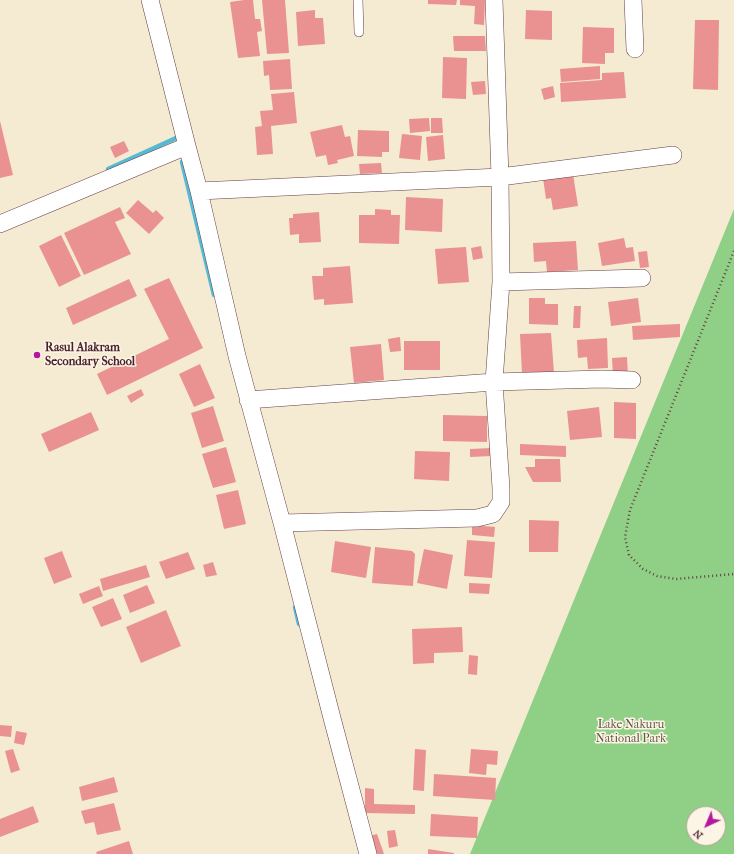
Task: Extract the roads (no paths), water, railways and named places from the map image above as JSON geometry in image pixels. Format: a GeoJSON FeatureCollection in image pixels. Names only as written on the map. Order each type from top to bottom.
{"type":"FeatureCollection","features":[{"type":"Feature","properties":{"kind":"street"},"geometry":{"type":"LineString","coordinates":[[150,0],[186,146],[199,191],[248,400],[282,523],[368,854]]}},
{"type":"Feature","properties":{"kind":"street"},"geometry":{"type":"LineString","coordinates":[[282,523],[477,518],[493,514],[501,502],[494,382],[501,282],[500,177],[494,0]]}},
{"type":"Feature","properties":{"kind":"street"},"geometry":{"type":"LineString","coordinates":[[633,0],[635,49]]}},
{"type":"Feature","properties":{"kind":"street"},"geometry":{"type":"LineString","coordinates":[[0,224],[186,146]]}},
{"type":"Feature","properties":{"kind":"street"},"geometry":{"type":"LineString","coordinates":[[199,191],[500,177],[673,155]]}},
{"type":"Feature","properties":{"kind":"street"},"geometry":{"type":"LineString","coordinates":[[501,282],[642,278]]}},
{"type":"Feature","properties":{"kind":"street"},"geometry":{"type":"LineString","coordinates":[[248,400],[494,382],[602,379],[632,380]]}},
{"type":"Feature","properties":{"kind":"lane"},"geometry":{"type":"LineString","coordinates":[[358,0],[359,32]]}},
{"type":"Feature","properties":{"kind":"waterway"},"geometry":{"type":"LineString","coordinates":[[108,169],[176,138]]}},
{"type":"Feature","properties":{"kind":"waterway"},"geometry":{"type":"LineString","coordinates":[[182,162],[214,295]]}},
{"type":"Feature","properties":{"kind":"waterway"},"geometry":{"type":"LineString","coordinates":[[295,607],[299,624]]}},
{"type":"Feature","properties":{"kind":"place","name":"Rasul Alakram Secondary School"},"geometry":{"type":"Point","coordinates":[37,355]}},
{"type":"Feature","properties":{"kind":"park label","name":"Lake Nakuru National Park"},"geometry":{"type":"Point","coordinates":[631,732]}}]}
